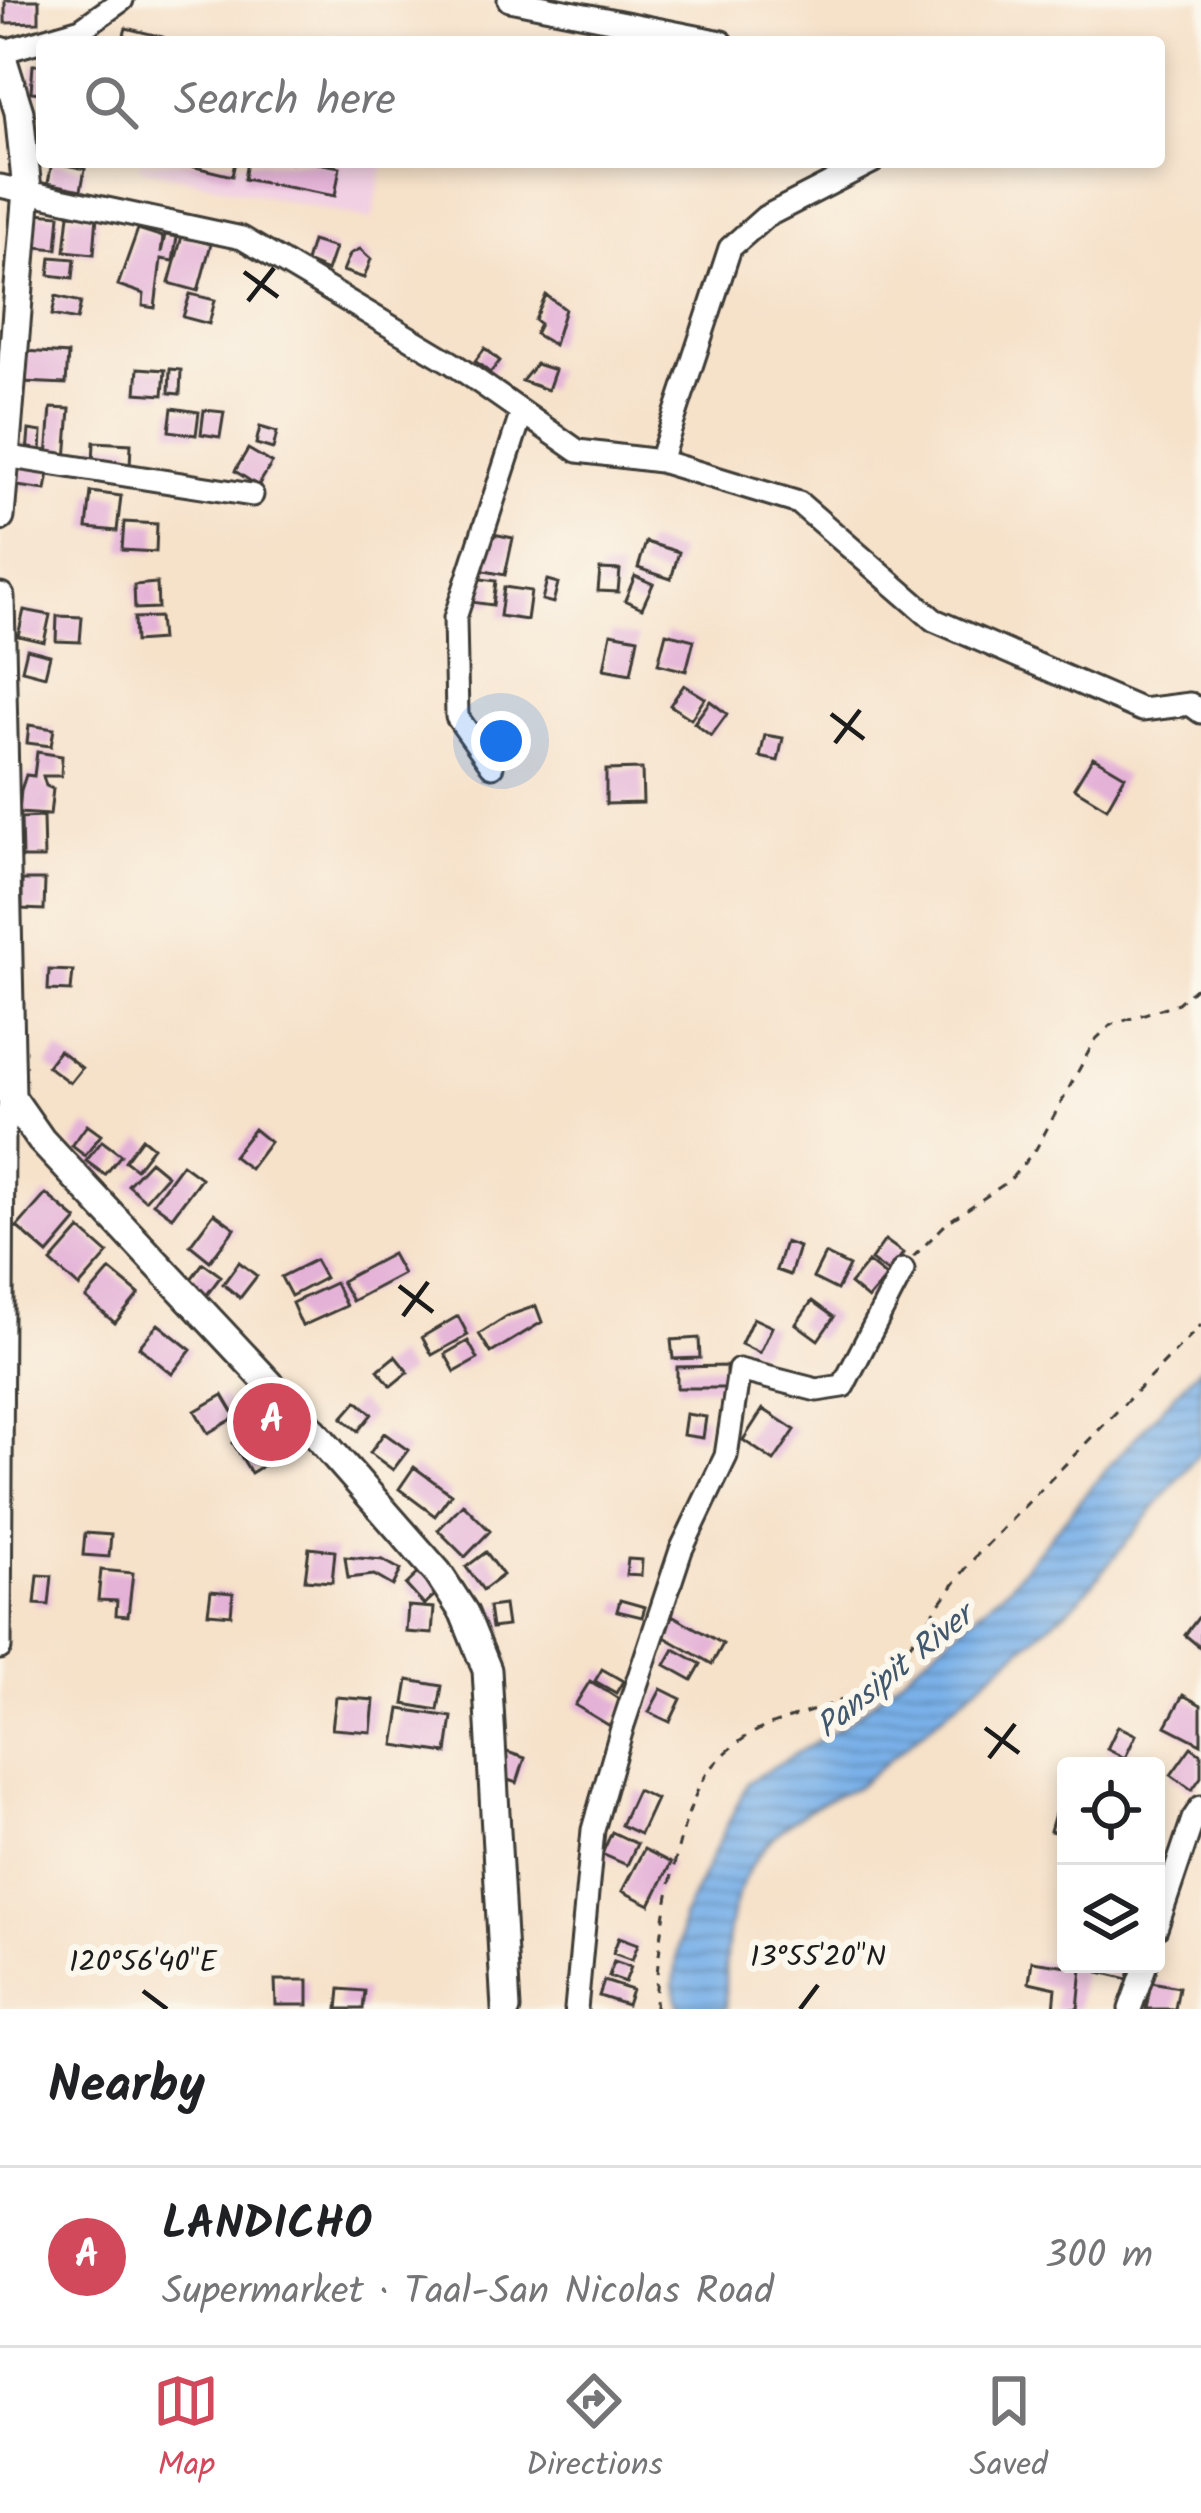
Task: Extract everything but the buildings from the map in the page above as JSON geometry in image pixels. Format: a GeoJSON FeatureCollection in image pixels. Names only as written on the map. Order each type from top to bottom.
{"type":"FeatureCollection","features":[{"type":"Feature","properties":{"kind":"main road"},"geometry":{"type":"LineString","coordinates":[[0,52],[19,112],[0,517]]}},
{"type":"Feature","properties":{"kind":"main road"},"geometry":{"type":"LineString","coordinates":[[0,597],[11,1097],[41,1140],[308,1425],[438,1573],[464,1613],[487,1670],[506,2009]]}},
{"type":"Feature","properties":{"kind":"street"},"geometry":{"type":"LineString","coordinates":[[56,36],[80,29],[122,0]]}},
{"type":"Feature","properties":{"kind":"street"},"geometry":{"type":"LineString","coordinates":[[509,0],[692,36]]}},
{"type":"Feature","properties":{"kind":"street"},"geometry":{"type":"LineString","coordinates":[[0,52],[36,42]]}},
{"type":"Feature","properties":{"kind":"street"},"geometry":{"type":"LineString","coordinates":[[661,461],[730,248],[765,217],[860,168]]}},
{"type":"Feature","properties":{"kind":"street"},"geometry":{"type":"LineString","coordinates":[[13,188],[242,238],[398,330],[578,451],[661,461],[800,503],[934,620],[1142,710],[1197,703]]}},
{"type":"Feature","properties":{"kind":"street"},"geometry":{"type":"LineString","coordinates":[[491,766],[457,717],[455,618],[522,412]]}},
{"type":"Feature","properties":{"kind":"street"},"geometry":{"type":"LineString","coordinates":[[4,456],[252,495]]}},
{"type":"Feature","properties":{"kind":"street"},"geometry":{"type":"LineString","coordinates":[[0,1648],[2,1138],[11,1097]]}},
{"type":"Feature","properties":{"kind":"street"},"geometry":{"type":"LineString","coordinates":[[2,1138],[41,1140]]}},
{"type":"Feature","properties":{"kind":"street"},"geometry":{"type":"LineString","coordinates":[[576,2009],[593,1830],[681,1550],[726,1456],[739,1370],[817,1390],[843,1386],[903,1270]]}},
{"type":"Feature","properties":{"kind":"street"},"geometry":{"type":"LineString","coordinates":[[1165,1902],[1201,1807]]}},
{"type":"Feature","properties":{"kind":"street"},"geometry":{"type":"LineString","coordinates":[[1130,2009],[1143,1973]]}},
{"type":"Feature","properties":{"kind":"path"},"geometry":{"type":"LineString","coordinates":[[903,1270],[947,1222],[1009,1181],[1036,1149],[1095,1040],[1111,1025],[1178,1004],[1201,983]]}},
{"type":"Feature","properties":{"kind":"path"},"geometry":{"type":"LineString","coordinates":[[655,2009],[686,1820],[706,1776],[747,1737],[778,1721],[838,1702],[893,1664],[945,1590],[1201,1325]]}},
{"type":"Feature","properties":{"kind":"shaded area"},"geometry":{"type":"Polygon","coordinates":[[[139,168],[383,168],[372,220],[139,168]]]}},
{"type":"Feature","properties":{"kind":"water"},"geometry":{"type":"Polygon","coordinates":[[[1201,1366],[1201,1451],[1080,1599],[857,1787],[820,1803],[766,1845],[748,1871],[728,1933],[726,2009],[679,2009],[674,1985],[682,1918],[748,1782],[849,1722],[1009,1586],[1108,1467],[1201,1366]]]}},
{"type":"Feature","properties":{"kind":"place","name":"LANDICHO"},"geometry":{"type":"Point","coordinates":[272,1422]}},
{"type":"Feature","properties":{"kind":"water label","name":"Pansipit River"},"geometry":{"type":"Point","coordinates":[893,1670]}}]}
